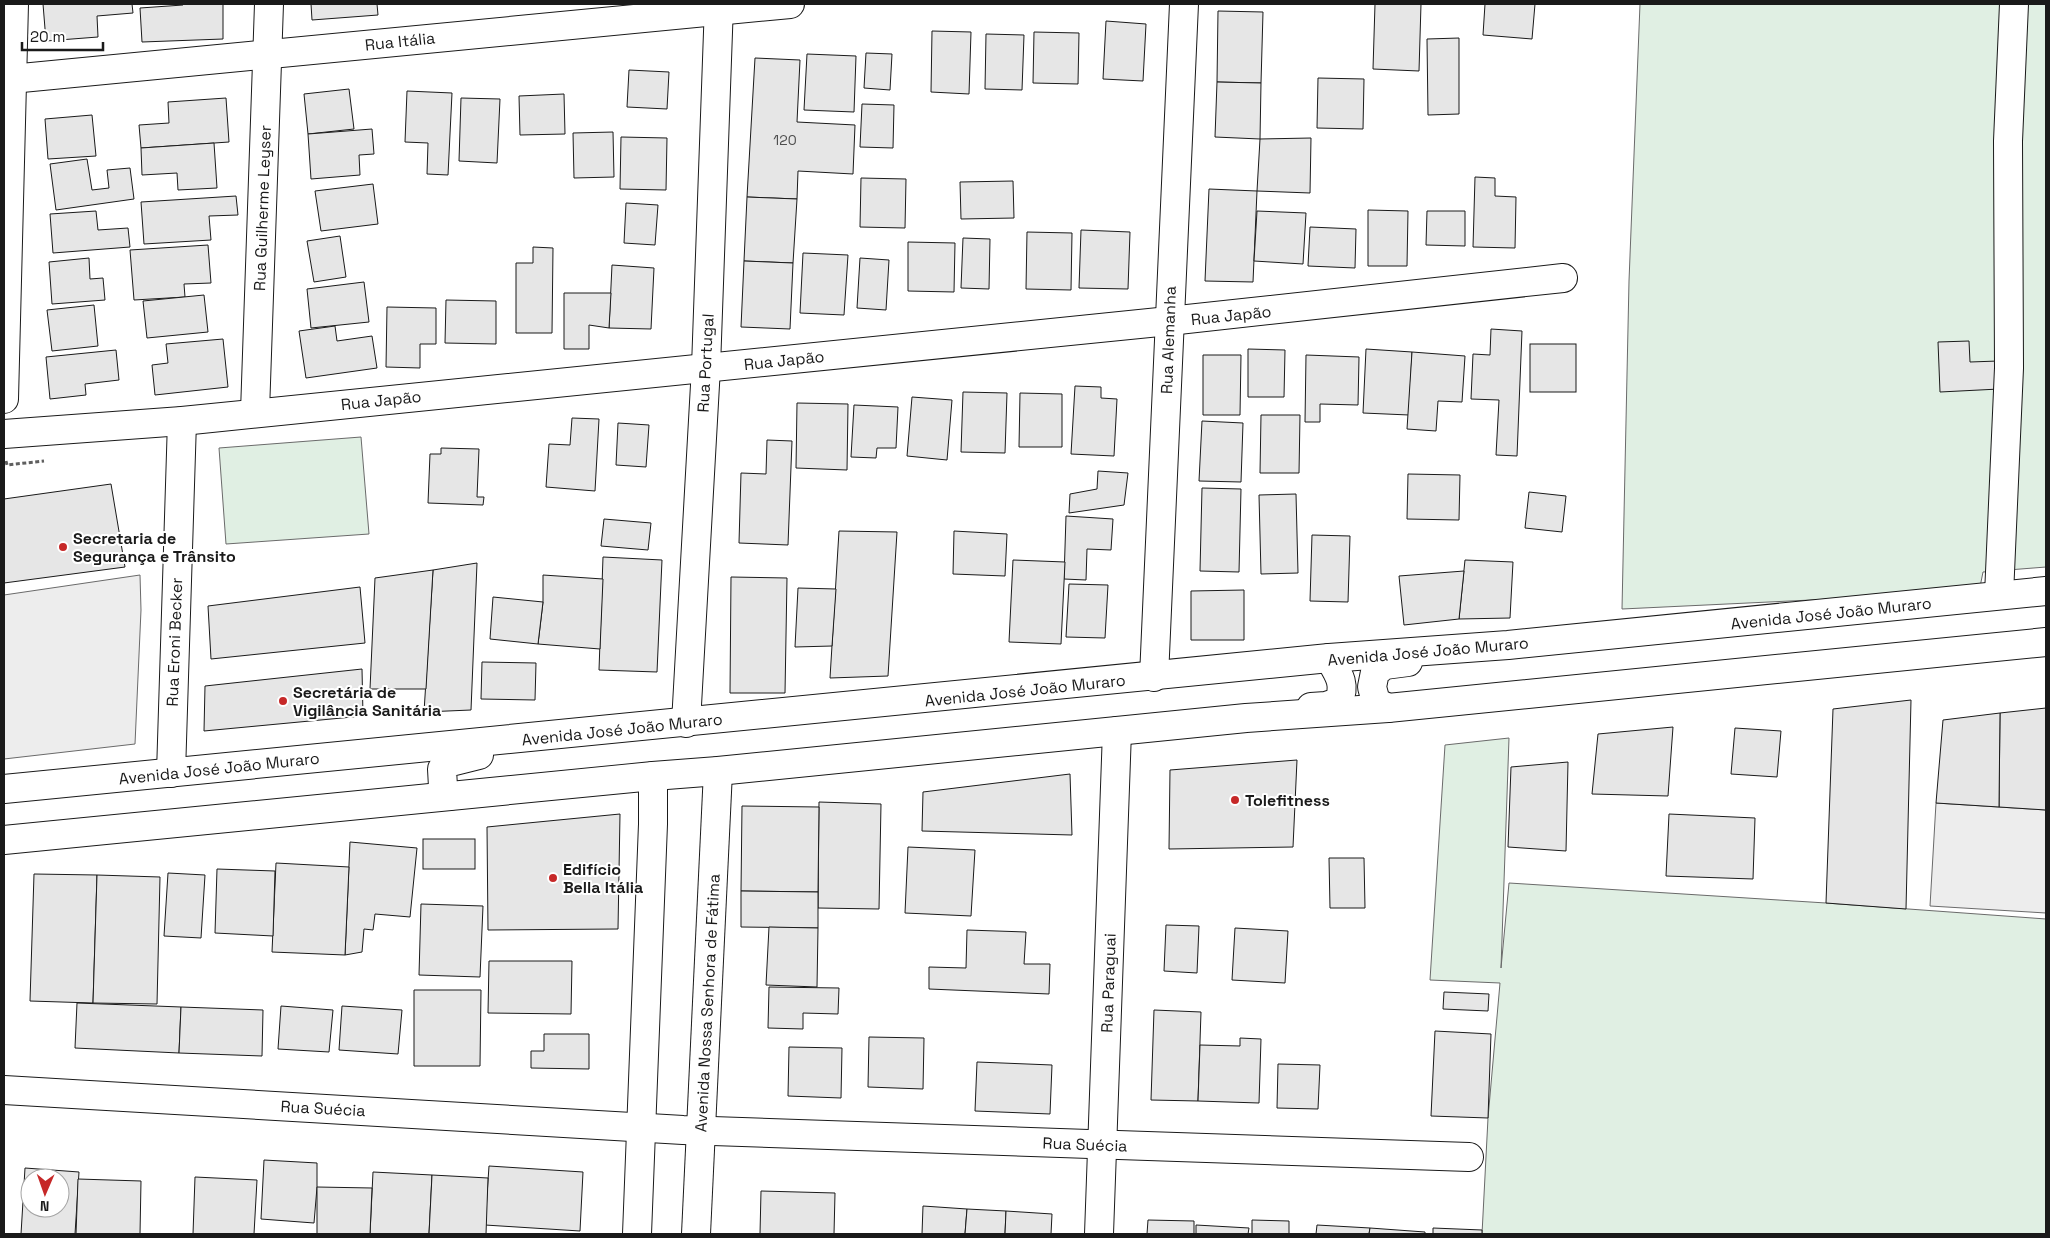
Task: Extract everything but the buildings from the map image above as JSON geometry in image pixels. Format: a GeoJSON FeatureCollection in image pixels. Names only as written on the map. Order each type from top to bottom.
{"type":"FeatureCollection","features":[{"type":"Feature","properties":{"kind":"street"},"geometry":{"type":"LineString","coordinates":[[4,399],[14,4]]}},
{"type":"Feature","properties":{"kind":"street","name":"Rua Guilherme Leyser"},"geometry":{"type":"LineString","coordinates":[[255,412],[269,4]]}},
{"type":"Feature","properties":{"kind":"street","name":"Rua Itália"},"geometry":{"type":"LineString","coordinates":[[11,79],[719,7],[790,4]]}},
{"type":"Feature","properties":{"kind":"street","name":"Rua Alemanha"},"geometry":{"type":"LineString","coordinates":[[1154,677],[1184,4]]}},
{"type":"Feature","properties":{"kind":"street"},"geometry":{"type":"LineString","coordinates":[[1999,595],[2009,368],[2008,141],[2014,4]]}},
{"type":"Feature","properties":{"kind":"street","name":"Rua Portugal"},"geometry":{"type":"LineString","coordinates":[[686,723],[706,367],[719,7]]}},
{"type":"Feature","properties":{"kind":"street","name":"Rua Japão"},"geometry":{"type":"LineString","coordinates":[[4,434],[182,421],[255,412],[1169,321],[1563,278]]}},
{"type":"Feature","properties":{"kind":"street","name":"Rua Eroni Becker"},"geometry":{"type":"LineString","coordinates":[[170,773],[182,421]]}},
{"type":"Feature","properties":{"kind":"street","name":"Avenida José João Muraro"},"geometry":{"type":"LineString","coordinates":[[4,789],[1154,677],[1329,658],[1508,645],[2046,591]]}},
{"type":"Feature","properties":{"kind":"street"},"geometry":{"type":"LineString","coordinates":[[4,840],[1246,718],[1388,708],[2046,642]]}},
{"type":"Feature","properties":{"kind":"street"},"geometry":{"type":"LineString","coordinates":[[1388,708],[1376,702],[1372,687],[1375,672],[1385,665],[1508,645]]}},
{"type":"Feature","properties":{"kind":"street"},"geometry":{"type":"LineString","coordinates":[[1246,718],[1293,709],[1326,706],[1338,702],[1342,694],[1342,686],[1338,673],[1329,658]]}},
{"type":"Feature","properties":{"kind":"street"},"geometry":{"type":"LineString","coordinates":[[450,796],[443,788],[442,777],[442,769],[447,763],[466,757],[636,728]]}},
{"type":"Feature","properties":{"kind":"street","name":"Rua Paraguai"},"geometry":{"type":"LineString","coordinates":[[1099,1234],[1117,731]]}},
{"type":"Feature","properties":{"kind":"street","name":"Avenida Nossa Senhora de Fátima"},"geometry":{"type":"LineString","coordinates":[[696,1234],[718,771]]}},
{"type":"Feature","properties":{"kind":"street"},"geometry":{"type":"LineString","coordinates":[[637,1234],[653,824],[653,776]]}},
{"type":"Feature","properties":{"kind":"street","name":"Rua Suécia"},"geometry":{"type":"LineString","coordinates":[[4,1090],[701,1130],[1469,1158]]}},
{"type":"Feature","properties":{"kind":"green space"},"geometry":{"type":"Polygon","coordinates":[[[1640,4],[2046,4],[2046,567],[1983,572],[1979,592],[1622,609],[1629,281],[1640,4]]]}},
{"type":"Feature","properties":{"kind":"green space"},"geometry":{"type":"Polygon","coordinates":[[[361,437],[369,534],[226,544],[219,448],[361,437]]]}},
{"type":"Feature","properties":{"kind":"green space"},"geometry":{"type":"Polygon","coordinates":[[[1509,738],[1501,968],[1509,883],[2046,919],[2046,1234],[1482,1234],[1488,1118],[1500,983],[1430,980],[1445,745],[1509,738]]]}},
{"type":"Feature","properties":{"kind":"shaded area"},"geometry":{"type":"Polygon","coordinates":[[[140,575],[141,610],[135,744],[4,759],[4,595],[140,575]]]}},
{"type":"Feature","properties":{"kind":"shaded area"},"geometry":{"type":"Polygon","coordinates":[[[1936,803],[2046,810],[2046,913],[1930,906],[1936,803]]]}},
{"type":"Feature","properties":{"kind":"place","name":"Secretaria de Segurança e Trânsito"},"geometry":{"type":"Point","coordinates":[63,547]}},
{"type":"Feature","properties":{"kind":"place","name":"Secretária de Vigilância Sanitária"},"geometry":{"type":"Point","coordinates":[283,701]}},
{"type":"Feature","properties":{"kind":"place","name":"Tolefitness"},"geometry":{"type":"Point","coordinates":[1235,800]}},
{"type":"Feature","properties":{"kind":"place","name":"Edifício Bella Itália"},"geometry":{"type":"Point","coordinates":[553,878]}}]}
